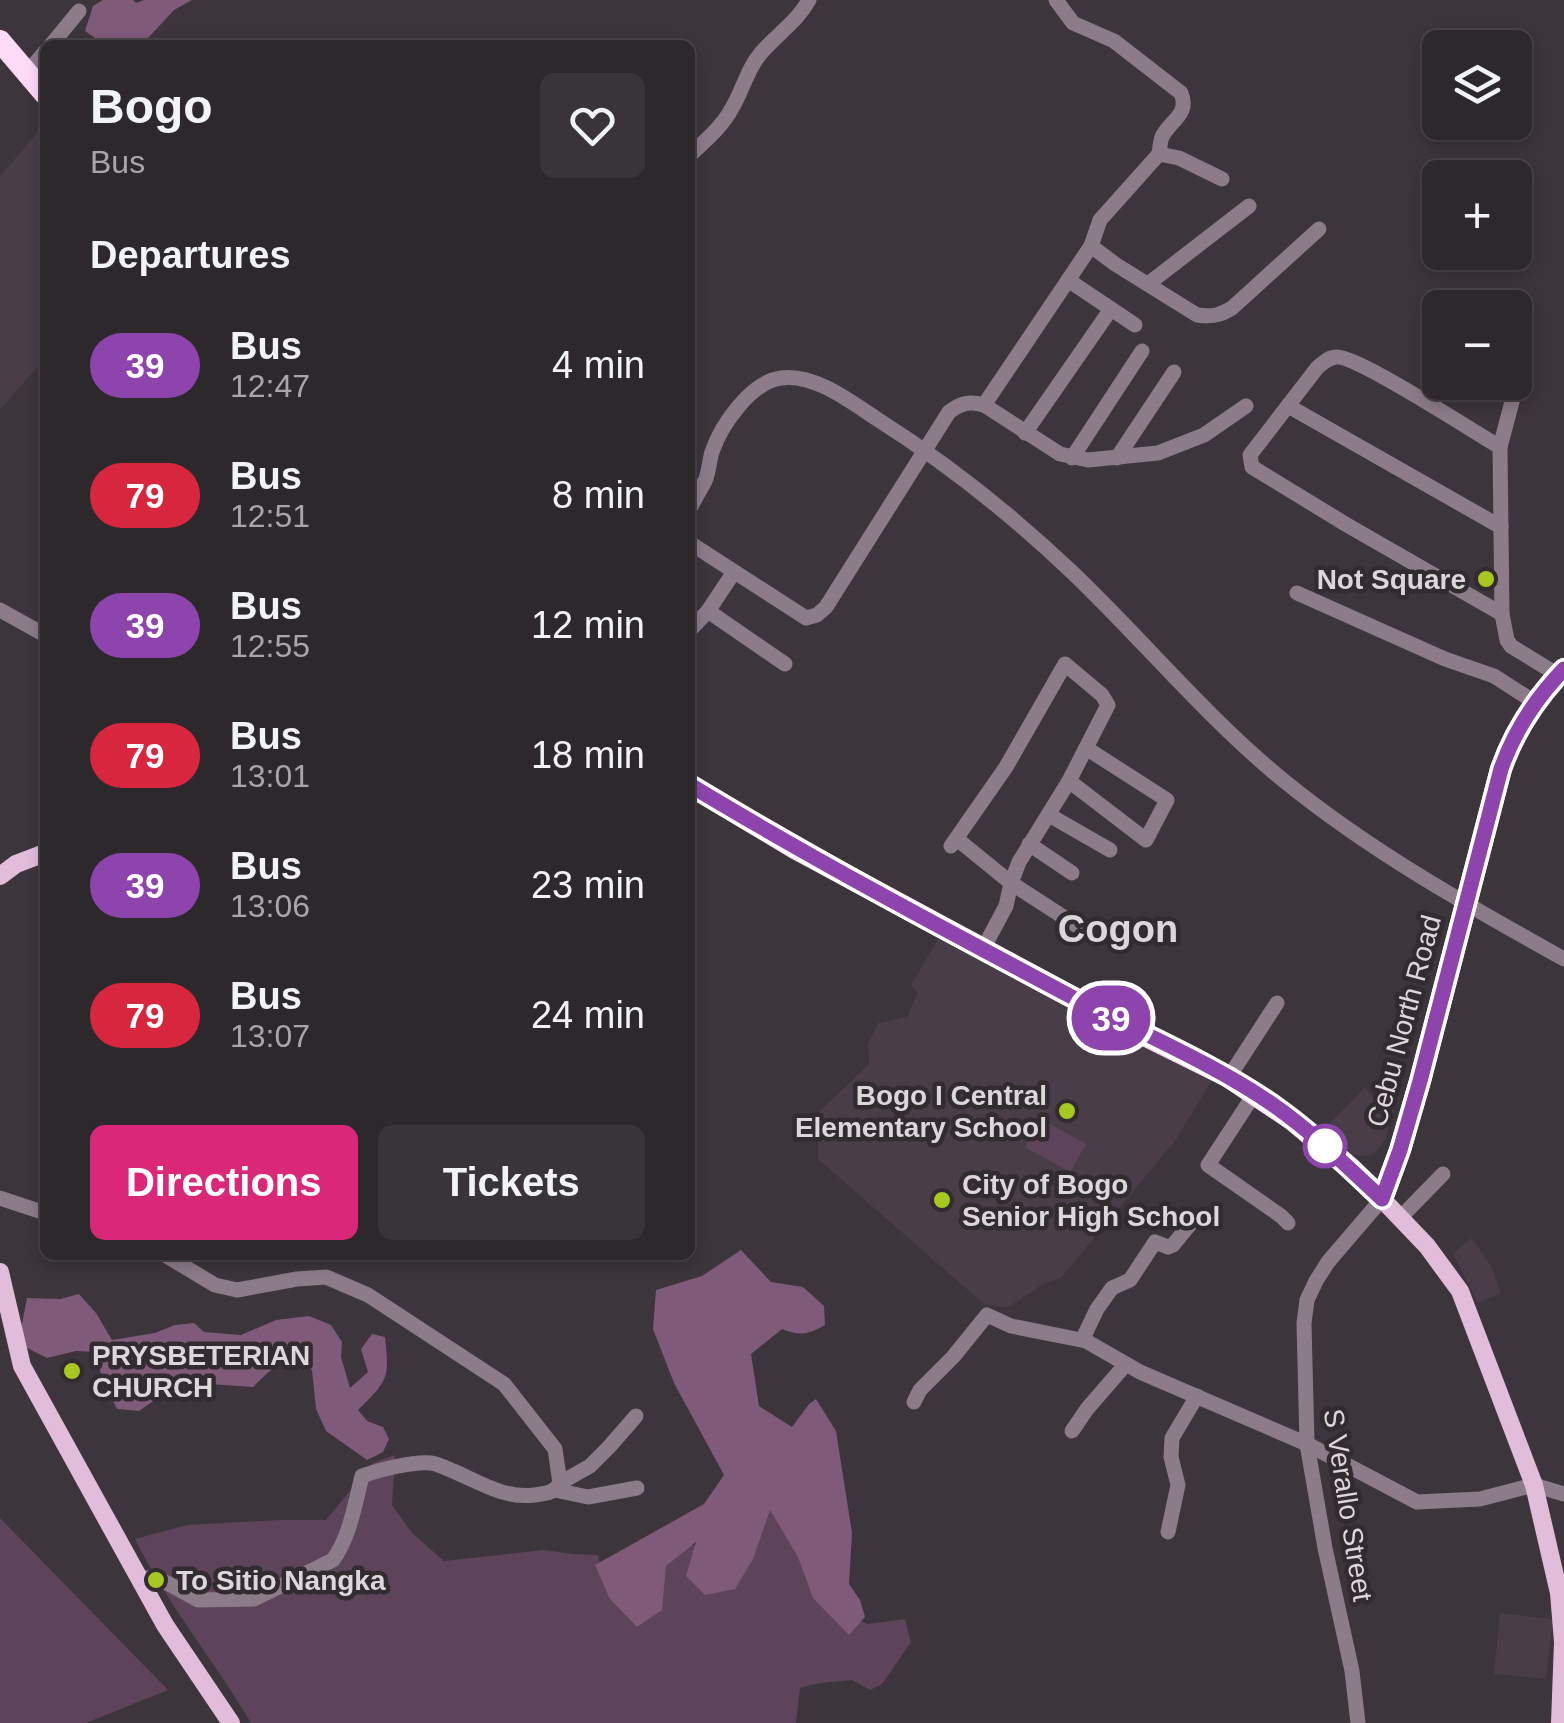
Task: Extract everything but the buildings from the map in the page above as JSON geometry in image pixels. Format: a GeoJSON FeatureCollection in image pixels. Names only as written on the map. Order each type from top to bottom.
{"type":"FeatureCollection","features":[{"type":"Feature","properties":{"kind":"highway"},"geometry":{"type":"LineString","coordinates":[[0,41],[40,88]]}},
{"type":"Feature","properties":{"kind":"highway","name":"Cebu North Road"},"geometry":{"type":"LineString","coordinates":[[695,788],[795,848],[1228,1077],[1293,1120],[1382,1199],[1400,1150],[1501,769],[1515,736],[1561,672]]}},
{"type":"Feature","properties":{"kind":"highway"},"geometry":{"type":"LineString","coordinates":[[1350,1168],[1376,1166],[1400,1150]]}},
{"type":"Feature","properties":{"kind":"main road"},"geometry":{"type":"LineString","coordinates":[[0,876],[16,864],[40,855]]}},
{"type":"Feature","properties":{"kind":"main road"},"geometry":{"type":"LineString","coordinates":[[1382,1199],[1427,1246],[1460,1291],[1534,1485],[1559,1593],[1560,1723]]}},
{"type":"Feature","properties":{"kind":"main road"},"geometry":{"type":"LineString","coordinates":[[0,1272],[22,1366],[165,1625],[231,1723]]}},
{"type":"Feature","properties":{"kind":"street"},"geometry":{"type":"LineString","coordinates":[[695,150],[726,118],[762,51],[799,16],[809,0]]}},
{"type":"Feature","properties":{"kind":"street"},"geometry":{"type":"LineString","coordinates":[[984,404],[1091,246],[1100,220],[1159,154],[1162,138],[1184,109],[1182,93],[1114,42],[1073,23],[1056,0]]}},
{"type":"Feature","properties":{"kind":"street"},"geometry":{"type":"LineString","coordinates":[[55,40],[79,10]]}},
{"type":"Feature","properties":{"kind":"street"},"geometry":{"type":"LineString","coordinates":[[27,73],[40,58]]}},
{"type":"Feature","properties":{"kind":"street"},"geometry":{"type":"LineString","coordinates":[[1159,154],[1179,158],[1222,179]]}},
{"type":"Feature","properties":{"kind":"street"},"geometry":{"type":"LineString","coordinates":[[1148,284],[1249,206]]}},
{"type":"Feature","properties":{"kind":"street"},"geometry":{"type":"LineString","coordinates":[[1091,246],[1197,315],[1211,317],[1222,314],[1257,287],[1319,229]]}},
{"type":"Feature","properties":{"kind":"street"},"geometry":{"type":"LineString","coordinates":[[1068,280],[1134,325]]}},
{"type":"Feature","properties":{"kind":"street"},"geometry":{"type":"LineString","coordinates":[[1025,432],[1111,309]]}},
{"type":"Feature","properties":{"kind":"street"},"geometry":{"type":"LineString","coordinates":[[1072,458],[1142,351]]}},
{"type":"Feature","properties":{"kind":"street"},"geometry":{"type":"LineString","coordinates":[[1500,448],[1348,359],[1334,356],[1324,362],[1250,455],[1252,467],[1502,614]]}},
{"type":"Feature","properties":{"kind":"street"},"geometry":{"type":"LineString","coordinates":[[1117,458],[1174,372]]}},
{"type":"Feature","properties":{"kind":"street"},"geometry":{"type":"LineString","coordinates":[[695,499],[721,434],[751,392],[766,381],[796,377],[815,384],[925,449],[985,494],[1073,573],[1225,728],[1282,779],[1402,866],[1564,959]]}},
{"type":"Feature","properties":{"kind":"street"},"geometry":{"type":"LineString","coordinates":[[1512,400],[1500,448],[1502,614],[1511,646],[1561,672]]}},
{"type":"Feature","properties":{"kind":"street"},"geometry":{"type":"LineString","coordinates":[[695,547],[806,618],[826,607],[949,412],[959,404],[984,404],[1060,454],[1088,460],[1158,453],[1204,435],[1246,406]]}},
{"type":"Feature","properties":{"kind":"street"},"geometry":{"type":"LineString","coordinates":[[1290,407],[1501,527]]}},
{"type":"Feature","properties":{"kind":"street"},"geometry":{"type":"LineString","coordinates":[[695,624],[734,572]]}},
{"type":"Feature","properties":{"kind":"street"},"geometry":{"type":"LineString","coordinates":[[1297,594],[1494,676],[1536,703]]}},
{"type":"Feature","properties":{"kind":"street"},"geometry":{"type":"LineString","coordinates":[[0,610],[40,633]]}},
{"type":"Feature","properties":{"kind":"street"},"geometry":{"type":"LineString","coordinates":[[708,610],[785,664]]}},
{"type":"Feature","properties":{"kind":"street"},"geometry":{"type":"LineString","coordinates":[[983,949],[1006,906],[1011,882],[1029,844],[1069,781],[1108,705],[1066,664],[954,843],[1011,882],[1085,931]]}},
{"type":"Feature","properties":{"kind":"street"},"geometry":{"type":"LineString","coordinates":[[1069,781],[1146,840],[1167,800],[1086,748]]}},
{"type":"Feature","properties":{"kind":"street"},"geometry":{"type":"LineString","coordinates":[[1050,814],[1110,850]]}},
{"type":"Feature","properties":{"kind":"street"},"geometry":{"type":"LineString","coordinates":[[1029,844],[1072,872]]}},
{"type":"Feature","properties":{"kind":"street"},"geometry":{"type":"LineString","coordinates":[[1228,1077],[1277,1003]]}},
{"type":"Feature","properties":{"kind":"street"},"geometry":{"type":"LineString","coordinates":[[1255,1094],[1208,1165],[1288,1223]]}},
{"type":"Feature","properties":{"kind":"street"},"geometry":{"type":"LineString","coordinates":[[1400,1218],[1443,1174]]}},
{"type":"Feature","properties":{"kind":"street"},"geometry":{"type":"LineString","coordinates":[[0,1198],[40,1212]]}},
{"type":"Feature","properties":{"kind":"street","name":"S Verallo Street"},"geometry":{"type":"LineString","coordinates":[[1358,1723],[1352,1671],[1307,1444],[1304,1323],[1307,1300],[1328,1262],[1382,1199]]}},
{"type":"Feature","properties":{"kind":"street"},"geometry":{"type":"LineString","coordinates":[[1086,1341],[1085,1334],[1097,1309],[1112,1288],[1130,1280],[1156,1242],[1174,1245],[1195,1218]]}},
{"type":"Feature","properties":{"kind":"street"},"geometry":{"type":"LineString","coordinates":[[173,1260],[214,1285],[237,1290],[326,1277],[368,1295],[504,1384],[555,1449],[558,1487]]}},
{"type":"Feature","properties":{"kind":"street"},"geometry":{"type":"LineString","coordinates":[[914,1402],[920,1390],[988,1315],[1011,1326],[1086,1341],[1126,1364],[1307,1444],[1416,1502],[1480,1499],[1534,1485],[1564,1494]]}},
{"type":"Feature","properties":{"kind":"street"},"geometry":{"type":"LineString","coordinates":[[1072,1431],[1126,1364]]}},
{"type":"Feature","properties":{"kind":"street"},"geometry":{"type":"LineString","coordinates":[[1168,1532],[1178,1485],[1171,1457],[1172,1438],[1197,1396]]}},
{"type":"Feature","properties":{"kind":"street"},"geometry":{"type":"LineString","coordinates":[[138,1577],[172,1581],[200,1595],[198,1600],[254,1600],[332,1560],[348,1530],[362,1476],[408,1464],[434,1463],[500,1493],[522,1497],[558,1487],[590,1466],[636,1416]]}},
{"type":"Feature","properties":{"kind":"street"},"geometry":{"type":"LineString","coordinates":[[558,1487],[588,1497],[636,1488]]}},
{"type":"Feature","properties":{"kind":"shaded area"},"geometry":{"type":"Polygon","coordinates":[[[103,0],[192,0],[174,10],[144,40],[98,40],[85,31],[93,6],[103,0]]]}},
{"type":"Feature","properties":{"kind":"shaded area"},"geometry":{"type":"Polygon","coordinates":[[[40,130],[40,364],[0,410],[0,176],[40,130]]]}},
{"type":"Feature","properties":{"kind":"shaded area","name":"Bogo I Central Elementary School"},"geometry":{"type":"Polygon","coordinates":[[[941,934],[1212,1080],[1175,1141],[1061,1278],[1045,1283],[1007,1308],[984,1304],[818,1159],[818,1113],[869,1064],[868,1044],[878,1023],[907,1017],[918,994],[911,985],[941,934]]]}},
{"type":"Feature","properties":{"kind":"shaded area"},"geometry":{"type":"Polygon","coordinates":[[[1365,1088],[1373,1097],[1396,1102],[1385,1140],[1374,1154],[1353,1155],[1323,1130],[1365,1088]]]}},
{"type":"Feature","properties":{"kind":"shaded area"},"geometry":{"type":"Polygon","coordinates":[[[1041,1119],[1086,1144],[1070,1172],[1025,1147],[1041,1119]]]}},
{"type":"Feature","properties":{"kind":"shaded area"},"geometry":{"type":"Polygon","coordinates":[[[1472,1238],[1491,1266],[1501,1293],[1478,1303],[1453,1253],[1472,1238]]]}},
{"type":"Feature","properties":{"kind":"shaded area"},"geometry":{"type":"Polygon","coordinates":[[[741,1250],[771,1282],[803,1287],[824,1306],[825,1325],[804,1333],[782,1329],[751,1354],[759,1406],[792,1427],[816,1399],[836,1431],[852,1533],[849,1584],[865,1617],[849,1635],[813,1598],[798,1557],[770,1510],[753,1559],[735,1589],[705,1595],[686,1576],[696,1542],[666,1566],[662,1610],[637,1627],[610,1599],[595,1565],[704,1504],[724,1475],[674,1383],[653,1329],[656,1290],[702,1276],[741,1250]]]}},
{"type":"Feature","properties":{"kind":"shaded area"},"geometry":{"type":"Polygon","coordinates":[[[79,1294],[112,1340],[194,1323],[204,1332],[241,1335],[276,1320],[309,1316],[331,1325],[342,1342],[341,1357],[350,1388],[368,1372],[361,1349],[372,1334],[385,1337],[384,1378],[358,1410],[367,1421],[383,1427],[389,1439],[383,1452],[367,1460],[326,1431],[316,1409],[312,1370],[293,1364],[279,1365],[253,1387],[181,1382],[139,1411],[117,1409],[102,1379],[96,1352],[76,1351],[47,1358],[27,1348],[21,1329],[27,1298],[60,1299],[79,1294]]]}},
{"type":"Feature","properties":{"kind":"shaded area"},"geometry":{"type":"Polygon","coordinates":[[[395,1455],[392,1505],[412,1533],[444,1561],[544,1550],[598,1555],[601,1568],[655,1568],[682,1539],[698,1548],[779,1495],[837,1609],[867,1624],[905,1619],[911,1642],[882,1684],[870,1690],[852,1680],[800,1688],[796,1723],[251,1723],[161,1586],[135,1539],[187,1525],[326,1520],[373,1463],[395,1455]]]}},
{"type":"Feature","properties":{"kind":"shaded area"},"geometry":{"type":"Polygon","coordinates":[[[0,1518],[168,1690],[86,1723],[0,1723],[0,1518]]]}},
{"type":"Feature","properties":{"kind":"shaded area"},"geometry":{"type":"Polygon","coordinates":[[[1500,1613],[1553,1619],[1546,1679],[1494,1674],[1500,1613]]]}},
{"type":"Feature","properties":{"kind":"bus line","name":"39"},"geometry":{"type":"LineString","coordinates":[[695,788],[830,867],[1228,1077],[1293,1120],[1382,1199],[1420,1081],[1506,754],[1536,703],[1564,669]]}},
{"type":"Feature","properties":{"kind":"place","name":"Not Square"},"geometry":{"type":"Point","coordinates":[1486,579]}},
{"type":"Feature","properties":{"kind":"place","name":"Bogo I Central Elementary School"},"geometry":{"type":"Point","coordinates":[1067,1111]}},
{"type":"Feature","properties":{"kind":"place","name":"City of Bogo Senior High School"},"geometry":{"type":"Point","coordinates":[942,1200]}},
{"type":"Feature","properties":{"kind":"place","name":"PRYSBETERIAN CHURCH"},"geometry":{"type":"Point","coordinates":[72,1371]}},
{"type":"Feature","properties":{"kind":"place","name":"To Sitio Nangka"},"geometry":{"type":"Point","coordinates":[156,1580]}},
{"type":"Feature","properties":{"kind":"district","name":"Cogon"},"geometry":{"type":"Point","coordinates":[1118,929]}}]}
